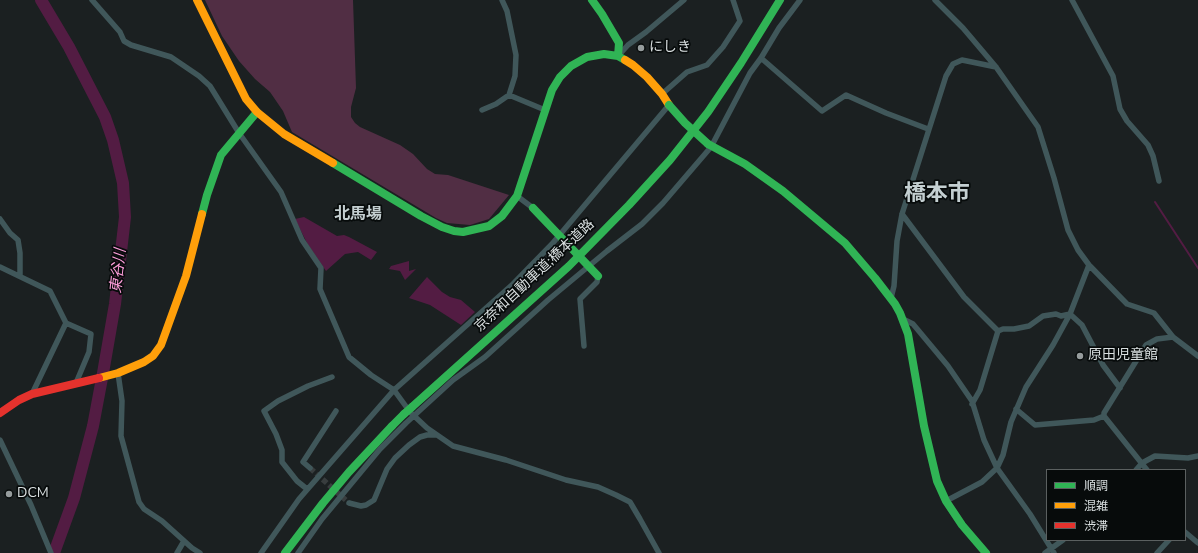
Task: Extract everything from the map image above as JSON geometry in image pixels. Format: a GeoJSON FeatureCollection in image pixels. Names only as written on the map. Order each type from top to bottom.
{"type":"FeatureCollection","features":[{"type":"Feature","properties":{"kind":"main road"},"geometry":{"type":"LineString","coordinates":[[197,0],[246,99],[257,112],[284,134],[421,216],[442,227],[463,232],[489,226],[502,216],[517,196],[552,90],[560,77],[571,66],[587,57],[604,54],[618,56],[633,65],[662,94],[669,105],[685,123],[710,146],[745,164],[783,191],[845,243],[891,298],[900,313],[908,334],[926,433],[937,481],[946,501],[962,525],[986,553]]}},
{"type":"Feature","properties":{"kind":"main road"},"geometry":{"type":"LineString","coordinates":[[592,0],[619,43],[618,56]]}},
{"type":"Feature","properties":{"kind":"main road","name":"京奈和自動車道;橋本道路"},"geometry":{"type":"LineString","coordinates":[[285,553],[323,503],[392,426],[568,266],[630,205],[670,160],[708,112],[729,82],[780,0]]}},
{"type":"Feature","properties":{"kind":"main road"},"geometry":{"type":"LineString","coordinates":[[0,412],[32,394],[115,374],[144,362],[153,356],[161,345],[186,276],[207,195],[221,154],[257,112]]}},
{"type":"Feature","properties":{"kind":"main road"},"geometry":{"type":"LineString","coordinates":[[533,208],[598,276]]}},
{"type":"Feature","properties":{"kind":"street"},"geometry":{"type":"LineString","coordinates":[[92,0],[120,32],[124,41],[131,45],[171,57],[199,76],[210,86],[239,133],[281,192],[302,240],[320,268],[320,288],[349,357],[371,375],[394,390],[414,416],[427,428],[453,446],[506,460],[566,480],[598,488],[616,494],[630,502],[659,553]]}},
{"type":"Feature","properties":{"kind":"street"},"geometry":{"type":"LineString","coordinates":[[482,110],[496,104],[508,95],[515,76],[516,55],[507,11],[502,0]]}},
{"type":"Feature","properties":{"kind":"street"},"geometry":{"type":"LineString","coordinates":[[618,56],[628,45],[684,0]]}},
{"type":"Feature","properties":{"kind":"street"},"geometry":{"type":"LineString","coordinates":[[662,94],[687,72],[707,65],[722,47],[740,21],[733,0]]}},
{"type":"Feature","properties":{"kind":"street"},"geometry":{"type":"LineString","coordinates":[[298,553],[322,519],[380,449],[414,416],[453,380],[485,357],[548,300],[642,224],[663,202],[710,146],[750,73],[779,28],[800,0]]}},
{"type":"Feature","properties":{"kind":"street"},"geometry":{"type":"LineString","coordinates":[[935,0],[963,28],[996,67],[1038,127],[1068,230],[1078,250],[1127,304],[1154,313],[1173,337],[1198,356]]}},
{"type":"Feature","properties":{"kind":"street"},"geometry":{"type":"LineString","coordinates":[[1072,0],[1113,76],[1120,110],[1127,121],[1148,145],[1153,156],[1159,181]]}},
{"type":"Feature","properties":{"kind":"street"},"geometry":{"type":"LineString","coordinates":[[761,58],[822,111],[846,95],[928,129]]}},
{"type":"Feature","properties":{"kind":"street"},"geometry":{"type":"LineString","coordinates":[[891,298],[894,286],[897,241],[902,214],[946,76],[953,64],[962,60],[996,67]]}},
{"type":"Feature","properties":{"kind":"street"},"geometry":{"type":"LineString","coordinates":[[508,95],[545,110]]}},
{"type":"Feature","properties":{"kind":"street"},"geometry":{"type":"LineString","coordinates":[[261,553],[299,498],[394,390],[422,367],[513,284],[552,244],[669,105]]}},
{"type":"Feature","properties":{"kind":"street"},"geometry":{"type":"LineString","coordinates":[[517,196],[533,208]]}},
{"type":"Feature","properties":{"kind":"street"},"geometry":{"type":"LineString","coordinates":[[902,214],[964,298],[998,331]]}},
{"type":"Feature","properties":{"kind":"street"},"geometry":{"type":"LineString","coordinates":[[0,219],[10,233],[18,240],[20,253],[20,276]]}},
{"type":"Feature","properties":{"kind":"street"},"geometry":{"type":"LineString","coordinates":[[946,501],[982,482],[997,468],[1003,455],[1011,422],[1026,387],[1053,345],[1070,314],[1090,265]]}},
{"type":"Feature","properties":{"kind":"street"},"geometry":{"type":"LineString","coordinates":[[0,267],[50,291],[66,323],[91,334],[89,352],[79,382]]}},
{"type":"Feature","properties":{"kind":"street"},"geometry":{"type":"LineString","coordinates":[[584,346],[580,299],[597,282],[598,276]]}},
{"type":"Feature","properties":{"kind":"street"},"geometry":{"type":"LineString","coordinates":[[998,331],[1029,326],[1043,316],[1056,314],[1061,316],[1070,314]]}},
{"type":"Feature","properties":{"kind":"street"},"geometry":{"type":"LineString","coordinates":[[1070,314],[1082,325],[1103,365],[1120,388]]}},
{"type":"Feature","properties":{"kind":"street"},"geometry":{"type":"LineString","coordinates":[[902,319],[913,324],[948,366],[972,401],[984,440],[997,468],[1030,514],[1046,541]]}},
{"type":"Feature","properties":{"kind":"street"},"geometry":{"type":"LineString","coordinates":[[32,394],[66,323]]}},
{"type":"Feature","properties":{"kind":"street"},"geometry":{"type":"LineString","coordinates":[[972,404],[980,390],[998,331]]}},
{"type":"Feature","properties":{"kind":"street"},"geometry":{"type":"LineString","coordinates":[[1104,416],[1104,413],[1146,345],[1157,339],[1173,337]]}},
{"type":"Feature","properties":{"kind":"street"},"geometry":{"type":"LineString","coordinates":[[115,374],[122,401],[121,436],[139,502],[144,509],[155,518],[162,521],[200,553]]}},
{"type":"Feature","properties":{"kind":"street"},"geometry":{"type":"LineString","coordinates":[[307,489],[297,481],[282,462],[282,450],[276,434],[264,411],[278,400],[332,377]]}},
{"type":"Feature","properties":{"kind":"street"},"geometry":{"type":"LineString","coordinates":[[1016,409],[1035,425],[1094,420],[1104,416]]}},
{"type":"Feature","properties":{"kind":"street"},"geometry":{"type":"LineString","coordinates":[[310,468],[303,462],[336,411]]}},
{"type":"Feature","properties":{"kind":"street"},"geometry":{"type":"LineString","coordinates":[[1104,416],[1146,469]]}},
{"type":"Feature","properties":{"kind":"street"},"geometry":{"type":"LineString","coordinates":[[349,503],[361,506],[374,500],[387,469],[395,458],[420,437],[427,435],[438,435]]}},
{"type":"Feature","properties":{"kind":"street"},"geometry":{"type":"LineString","coordinates":[[0,440],[31,505],[51,553]]}},
{"type":"Feature","properties":{"kind":"street"},"geometry":{"type":"LineString","coordinates":[[1137,469],[1142,463],[1155,456],[1188,458],[1198,456]]}},
{"type":"Feature","properties":{"kind":"street"},"geometry":{"type":"LineString","coordinates":[[1186,533],[1198,543]]}},
{"type":"Feature","properties":{"kind":"street"},"geometry":{"type":"LineString","coordinates":[[177,553],[184,541]]}},
{"type":"Feature","properties":{"kind":"street"},"geometry":{"type":"LineString","coordinates":[[1046,541],[1052,551]]}},
{"type":"Feature","properties":{"kind":"street"},"geometry":{"type":"LineString","coordinates":[[1045,553],[1052,551],[1062,541]]}},
{"type":"Feature","properties":{"kind":"street"},"geometry":{"type":"LineString","coordinates":[[1157,553],[1168,541]]}},
{"type":"Feature","properties":{"kind":"shaded area"},"geometry":{"type":"Polygon","coordinates":[[[205,0],[353,0],[356,88],[351,107],[351,117],[355,123],[360,127],[400,145],[413,154],[427,169],[435,174],[448,175],[509,195],[489,219],[470,225],[447,223],[436,218],[292,132],[283,111],[270,92],[255,79],[239,61],[222,36],[205,0]]]}},
{"type":"Feature","properties":{"kind":"shaded area"},"geometry":{"type":"Polygon","coordinates":[[[304,217],[337,236],[344,235],[349,237],[377,252],[371,260],[358,252],[345,254],[326,271],[307,243],[295,219],[304,217]]]}},
{"type":"Feature","properties":{"kind":"shaded area"},"geometry":{"type":"Polygon","coordinates":[[[409,261],[409,271],[416,269],[405,280],[400,271],[389,269],[391,266],[409,261]]]}},
{"type":"Feature","properties":{"kind":"shaded area"},"geometry":{"type":"Polygon","coordinates":[[[427,277],[442,292],[450,297],[461,300],[475,312],[461,325],[430,305],[409,298],[427,277]]]}},
{"type":"Feature","properties":{"kind":"waterway","name":"東谷川"},"geometry":{"type":"LineString","coordinates":[[41,0],[69,47],[105,117],[113,140],[123,183],[125,217],[115,304],[93,426],[74,498],[54,553]]}},
{"type":"Feature","properties":{"kind":"waterway"},"geometry":{"type":"LineString","coordinates":[[1155,202],[1198,268]]}},
{"type":"Feature","properties":{"kind":"tunnel"},"geometry":{"type":"LineString","coordinates":[[310,468],[349,503]]}},
{"type":"Feature","properties":{"kind":"traffic: fast"},"geometry":{"type":"LineString","coordinates":[[592,0],[619,43],[618,56]]}},
{"type":"Feature","properties":{"kind":"traffic: fast"},"geometry":{"type":"LineString","coordinates":[[412,407],[569,266],[629,205],[670,160],[708,112],[741,63],[780,0]]}},
{"type":"Feature","properties":{"kind":"traffic: fast"},"geometry":{"type":"LineString","coordinates":[[333,163],[442,227],[463,232],[489,226],[502,216],[517,196],[552,90],[560,77],[571,66],[587,57],[604,54],[618,56],[625,60]]}},
{"type":"Feature","properties":{"kind":"traffic: fast"},"geometry":{"type":"LineString","coordinates":[[669,105],[685,123],[708,144]]}},
{"type":"Feature","properties":{"kind":"traffic: fast"},"geometry":{"type":"LineString","coordinates":[[202,214],[221,155],[257,112]]}},
{"type":"Feature","properties":{"kind":"traffic: fast"},"geometry":{"type":"LineString","coordinates":[[708,144],[745,164],[783,191],[845,243],[895,304],[908,334],[924,426],[937,481],[946,501],[962,525],[986,553]]}},
{"type":"Feature","properties":{"kind":"traffic: fast"},"geometry":{"type":"LineString","coordinates":[[533,208],[598,276]]}},
{"type":"Feature","properties":{"kind":"traffic: fast"},"geometry":{"type":"LineString","coordinates":[[404,414],[412,407]]}},
{"type":"Feature","properties":{"kind":"traffic: fast"},"geometry":{"type":"LineString","coordinates":[[392,426],[404,414]]}},
{"type":"Feature","properties":{"kind":"traffic: fast"},"geometry":{"type":"LineString","coordinates":[[285,553],[349,472],[392,426]]}},
{"type":"Feature","properties":{"kind":"traffic: slow"},"geometry":{"type":"LineString","coordinates":[[197,0],[246,99],[257,112],[284,134],[333,163]]}},
{"type":"Feature","properties":{"kind":"traffic: slow"},"geometry":{"type":"LineString","coordinates":[[625,60],[647,77],[662,94],[669,105]]}},
{"type":"Feature","properties":{"kind":"traffic: slow"},"geometry":{"type":"LineString","coordinates":[[99,378],[118,373],[144,362],[153,356],[161,345],[186,276],[202,214]]}},
{"type":"Feature","properties":{"kind":"traffic: jam"},"geometry":{"type":"LineString","coordinates":[[0,413],[19,400],[32,394],[99,378]]}},
{"type":"Feature","properties":{"kind":"place","name":"にしき"},"geometry":{"type":"Point","coordinates":[641,48]}},
{"type":"Feature","properties":{"kind":"place","name":"原田児童館"},"geometry":{"type":"Point","coordinates":[1080,356]}},
{"type":"Feature","properties":{"kind":"place","name":"DCM"},"geometry":{"type":"Point","coordinates":[9,494]}},
{"type":"Feature","properties":{"kind":"district","name":"橋本市"},"geometry":{"type":"Point","coordinates":[937,195]}},
{"type":"Feature","properties":{"kind":"district","name":"北馬場"},"geometry":{"type":"Point","coordinates":[358,215]}}]}
